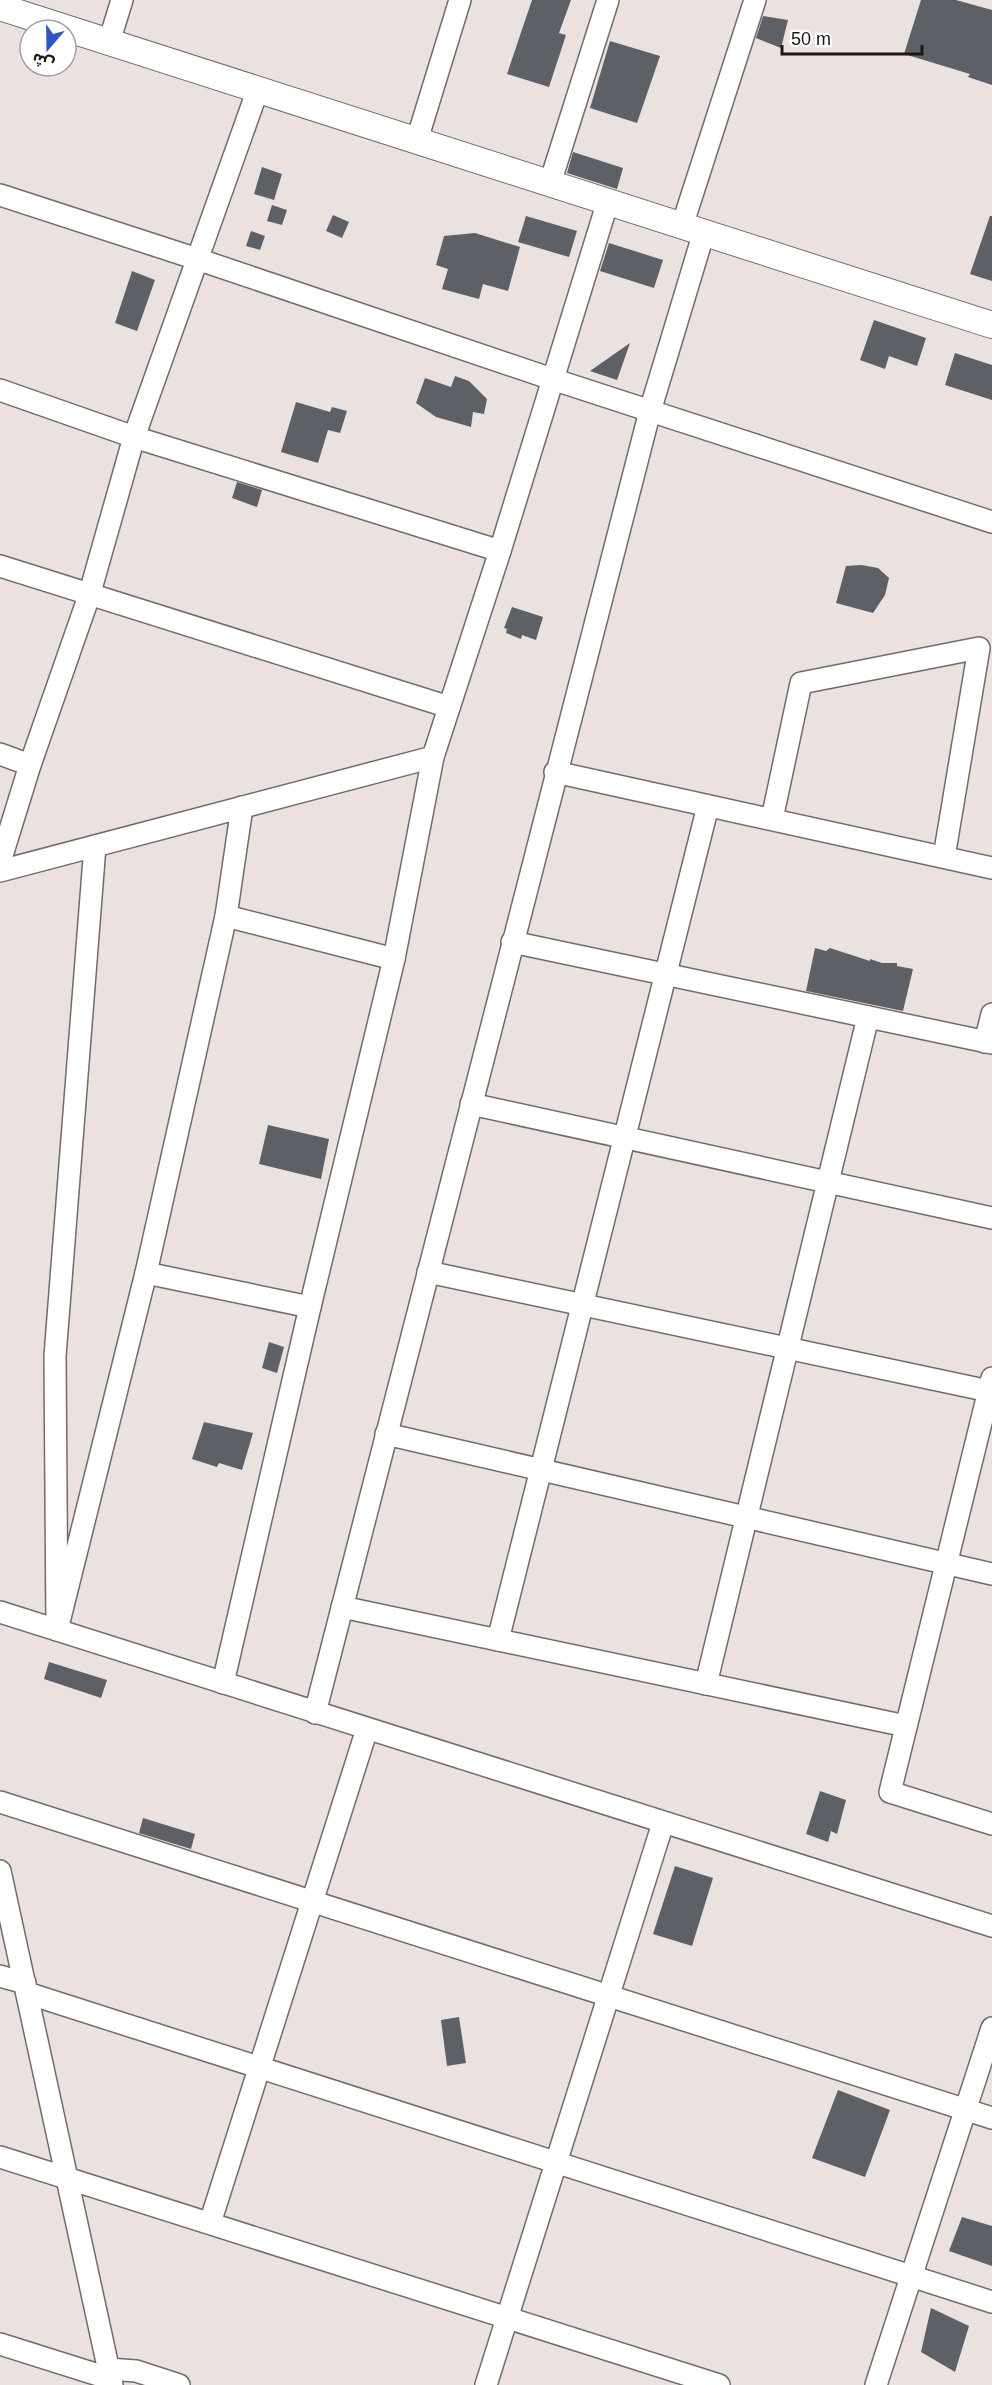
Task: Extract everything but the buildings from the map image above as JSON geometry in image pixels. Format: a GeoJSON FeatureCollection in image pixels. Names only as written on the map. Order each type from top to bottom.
{"type":"FeatureCollection","features":[{"type":"Feature","properties":{"kind":"street"},"geometry":{"type":"LineString","coordinates":[[109,42],[122,0]]}},
{"type":"Feature","properties":{"kind":"street"},"geometry":{"type":"LineString","coordinates":[[417,140],[460,0]]}},
{"type":"Feature","properties":{"kind":"street"},"geometry":{"type":"LineString","coordinates":[[550,183],[608,0]]}},
{"type":"Feature","properties":{"kind":"street"},"geometry":{"type":"LineString","coordinates":[[315,1713],[555,772],[650,411],[693,229],[755,0]]}},
{"type":"Feature","properties":{"kind":"street"},"geometry":{"type":"LineString","coordinates":[[0,7],[992,325]]}},
{"type":"Feature","properties":{"kind":"street"},"geometry":{"type":"LineString","coordinates":[[0,862],[30,765],[89,596],[134,436],[258,89]]}},
{"type":"Feature","properties":{"kind":"street"},"geometry":{"type":"LineString","coordinates":[[0,195],[552,379],[992,522]]}},
{"type":"Feature","properties":{"kind":"street"},"geometry":{"type":"LineString","coordinates":[[223,1683],[394,959],[433,757],[500,551],[608,201]]}},
{"type":"Feature","properties":{"kind":"street"},"geometry":{"type":"LineString","coordinates":[[0,390],[134,436],[500,551]]}},
{"type":"Feature","properties":{"kind":"street"},"geometry":{"type":"LineString","coordinates":[[0,566],[89,596],[449,707]]}},
{"type":"Feature","properties":{"kind":"street"},"geometry":{"type":"LineString","coordinates":[[772,819],[801,684],[985,643],[982,690],[944,857]]}},
{"type":"Feature","properties":{"kind":"street"},"geometry":{"type":"LineString","coordinates":[[0,754],[30,765]]}},
{"type":"Feature","properties":{"kind":"street"},"geometry":{"type":"LineString","coordinates":[[0,871],[433,757]]}},
{"type":"Feature","properties":{"kind":"street"},"geometry":{"type":"LineString","coordinates":[[555,772],[992,868]]}},
{"type":"Feature","properties":{"kind":"street"},"geometry":{"type":"LineString","coordinates":[[498,1640],[708,806]]}},
{"type":"Feature","properties":{"kind":"street"},"geometry":{"type":"LineString","coordinates":[[57,1630],[146,1273],[226,916],[242,807]]}},
{"type":"Feature","properties":{"kind":"street"},"geometry":{"type":"LineString","coordinates":[[57,1630],[55,1356],[95,846]]}},
{"type":"Feature","properties":{"kind":"street"},"geometry":{"type":"LineString","coordinates":[[226,916],[394,959]]}},
{"type":"Feature","properties":{"kind":"street"},"geometry":{"type":"LineString","coordinates":[[512,942],[989,1043],[992,1014]]}},
{"type":"Feature","properties":{"kind":"street"},"geometry":{"type":"LineString","coordinates":[[706,1683],[868,1017]]}},
{"type":"Feature","properties":{"kind":"street"},"geometry":{"type":"LineString","coordinates":[[471,1104],[992,1218]]}},
{"type":"Feature","properties":{"kind":"street"},"geometry":{"type":"LineString","coordinates":[[428,1272],[787,1349],[990,1384],[890,1792],[992,1824]]}},
{"type":"Feature","properties":{"kind":"street"},"geometry":{"type":"LineString","coordinates":[[146,1273],[310,1307]]}},
{"type":"Feature","properties":{"kind":"street"},"geometry":{"type":"LineString","coordinates":[[386,1434],[992,1574]]}},
{"type":"Feature","properties":{"kind":"street"},"geometry":{"type":"LineString","coordinates":[[342,1607],[906,1726]]}},
{"type":"Feature","properties":{"kind":"street"},"geometry":{"type":"LineString","coordinates":[[0,1612],[992,1926]]}},
{"type":"Feature","properties":{"kind":"street"},"geometry":{"type":"LineString","coordinates":[[210,2223],[367,1729]]}},
{"type":"Feature","properties":{"kind":"street"},"geometry":{"type":"LineString","coordinates":[[0,1802],[992,2118]]}},
{"type":"Feature","properties":{"kind":"street"},"geometry":{"type":"LineString","coordinates":[[486,2385],[663,1823]]}},
{"type":"Feature","properties":{"kind":"street"},"geometry":{"type":"LineString","coordinates":[[0,1871],[110,2378]]}},
{"type":"Feature","properties":{"kind":"street"},"geometry":{"type":"LineString","coordinates":[[0,1976],[26,1988],[259,2067],[992,2301]]}},
{"type":"Feature","properties":{"kind":"street"},"geometry":{"type":"LineString","coordinates":[[876,2385],[992,2028]]}},
{"type":"Feature","properties":{"kind":"street"},"geometry":{"type":"LineString","coordinates":[[0,2157],[719,2385]]}},
{"type":"Feature","properties":{"kind":"street"},"geometry":{"type":"LineString","coordinates":[[0,2344],[110,2378],[136,2371],[179,2385]]}}]}
